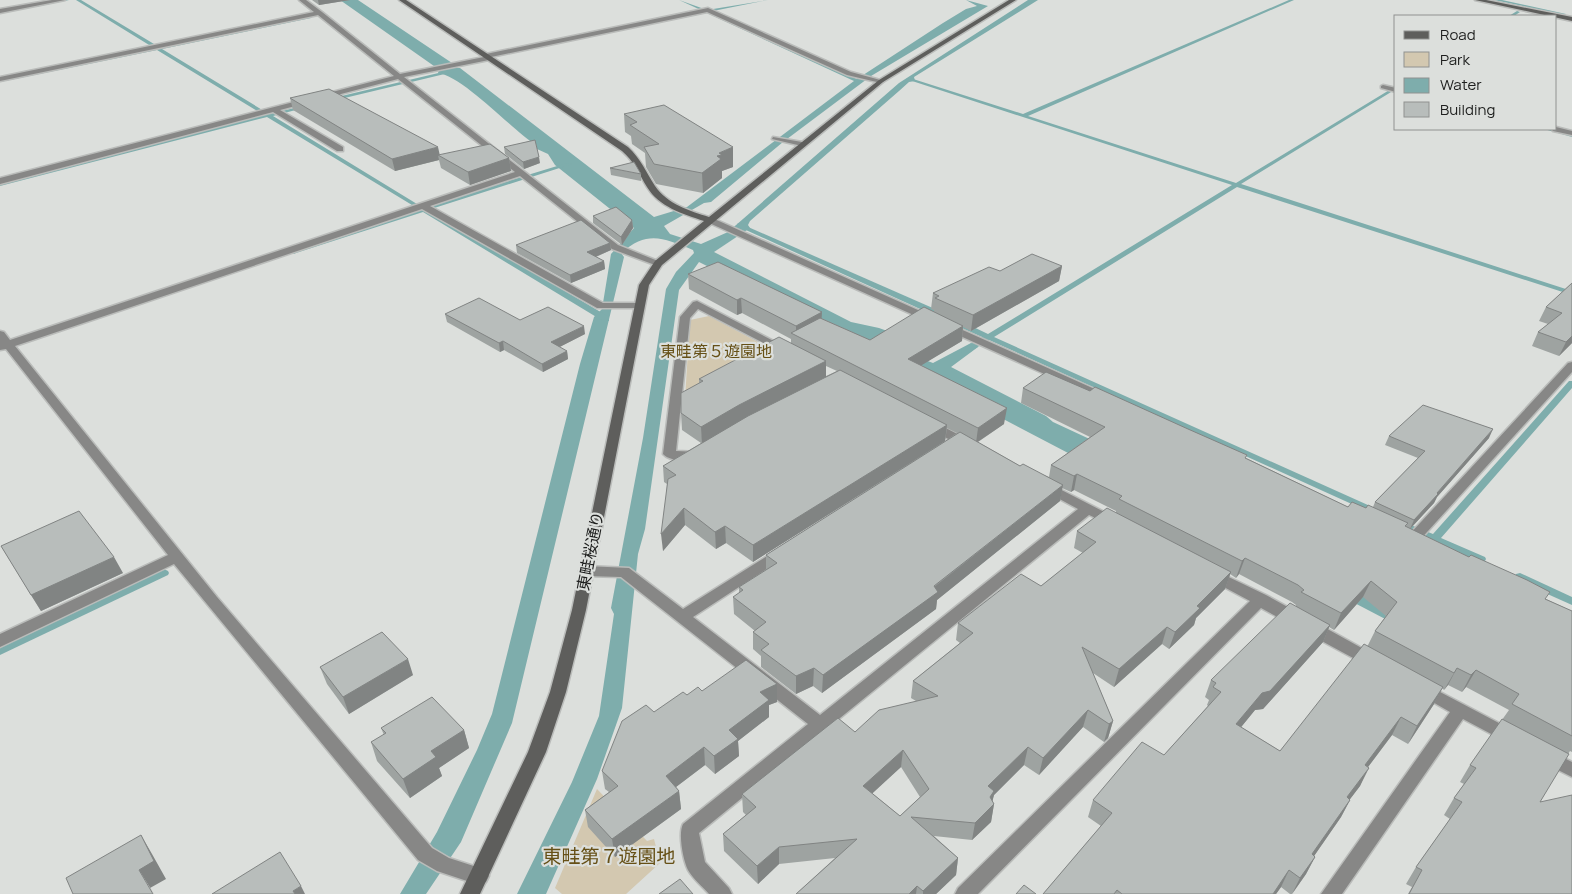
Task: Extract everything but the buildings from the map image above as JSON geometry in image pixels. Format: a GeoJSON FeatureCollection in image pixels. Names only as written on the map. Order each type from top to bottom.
{"type":"FeatureCollection","features":[{"type":"Feature","properties":{"kind":"street"},"geometry":{"type":"LineString","coordinates":[[0,11],[62,0]]}},
{"type":"Feature","properties":{"kind":"street"},"geometry":{"type":"LineString","coordinates":[[302,0],[615,247],[658,263]]}},
{"type":"Feature","properties":{"kind":"street"},"geometry":{"type":"LineString","coordinates":[[402,0],[625,149],[639,163],[650,185],[660,198],[681,210],[744,234],[1120,404]]}},
{"type":"Feature","properties":{"kind":"street","name":"東畦桜通り"},"geometry":{"type":"LineString","coordinates":[[470,894],[537,752],[558,692],[586,571],[644,285],[658,263],[881,81],[1013,0]]}},
{"type":"Feature","properties":{"kind":"street"},"geometry":{"type":"LineString","coordinates":[[1478,0],[1552,15]]}},
{"type":"Feature","properties":{"kind":"street"},"geometry":{"type":"LineString","coordinates":[[0,181],[487,57],[707,11],[864,79],[881,81]]}},
{"type":"Feature","properties":{"kind":"street"},"geometry":{"type":"LineString","coordinates":[[0,80],[320,13]]}},
{"type":"Feature","properties":{"kind":"street"},"geometry":{"type":"LineString","coordinates":[[1557,16],[1572,19]]}},
{"type":"Feature","properties":{"kind":"street"},"geometry":{"type":"LineString","coordinates":[[1385,88],[1394,90]]}},
{"type":"Feature","properties":{"kind":"street"},"geometry":{"type":"LineString","coordinates":[[276,112],[340,149]]}},
{"type":"Feature","properties":{"kind":"street"},"geometry":{"type":"LineString","coordinates":[[1557,129],[1572,132]]}},
{"type":"Feature","properties":{"kind":"street"},"geometry":{"type":"LineString","coordinates":[[776,139],[802,144]]}},
{"type":"Feature","properties":{"kind":"street"},"geometry":{"type":"LineString","coordinates":[[7,347],[426,207],[525,176]]}},
{"type":"Feature","properties":{"kind":"street"},"geometry":{"type":"LineString","coordinates":[[426,207],[601,306],[639,306]]}},
{"type":"Feature","properties":{"kind":"street"},"geometry":{"type":"LineString","coordinates":[[710,447],[693,457],[669,454],[685,317],[697,304],[794,355]]}},
{"type":"Feature","properties":{"kind":"street"},"geometry":{"type":"LineString","coordinates":[[0,334],[7,347],[176,557],[425,854],[444,865],[479,876]]}},
{"type":"Feature","properties":{"kind":"street"},"geometry":{"type":"LineString","coordinates":[[1431,547],[1414,534],[1572,365]]}},
{"type":"Feature","properties":{"kind":"street"},"geometry":{"type":"LineString","coordinates":[[925,422],[976,449]]}},
{"type":"Feature","properties":{"kind":"street"},"geometry":{"type":"LineString","coordinates":[[943,451],[959,440]]}},
{"type":"Feature","properties":{"kind":"street"},"geometry":{"type":"LineString","coordinates":[[1036,481],[1122,526]]}},
{"type":"Feature","properties":{"kind":"street"},"geometry":{"type":"LineString","coordinates":[[722,894],[696,866],[689,830],[1088,508]]}},
{"type":"Feature","properties":{"kind":"street"},"geometry":{"type":"LineString","coordinates":[[682,617],[791,547]]}},
{"type":"Feature","properties":{"kind":"street"},"geometry":{"type":"LineString","coordinates":[[0,641],[176,557]]}},
{"type":"Feature","properties":{"kind":"street"},"geometry":{"type":"LineString","coordinates":[[1200,567],[1382,667]]}},
{"type":"Feature","properties":{"kind":"street"},"geometry":{"type":"LineString","coordinates":[[586,571],[624,572],[820,724]]}},
{"type":"Feature","properties":{"kind":"street"},"geometry":{"type":"LineString","coordinates":[[965,894],[1260,599]]}},
{"type":"Feature","properties":{"kind":"street"},"geometry":{"type":"LineString","coordinates":[[1408,681],[1572,770]]}},
{"type":"Feature","properties":{"kind":"street"},"geometry":{"type":"LineString","coordinates":[[1331,894],[1460,710]]}},
{"type":"Feature","properties":{"kind":"green space","name":"東畦第５遊園地"},"geometry":{"type":"Polygon","coordinates":[[[709,316],[775,351],[685,399],[690,320],[709,316]]]}},
{"type":"Feature","properties":{"kind":"green space","name":"東畦第７遊園地"},"geometry":{"type":"Polygon","coordinates":[[[597,789],[647,841],[654,839],[660,863],[626,894],[562,894],[555,888],[597,789]]]}},
{"type":"Feature","properties":{"kind":"water"},"geometry":{"type":"Polygon","coordinates":[[[340,0],[358,0],[452,63],[449,66],[460,68],[654,217],[687,207],[854,81],[707,13],[502,54],[703,11],[679,0],[707,10],[768,0],[713,11],[742,27],[857,79],[966,9],[977,6],[966,0],[988,6],[871,76],[783,142],[711,202],[704,203],[664,226],[670,234],[701,244],[728,232],[899,83],[1028,0],[1038,0],[914,77],[915,81],[909,82],[750,221],[748,225],[750,228],[714,252],[851,322],[890,332],[925,360],[933,363],[971,343],[978,347],[951,367],[1046,416],[1053,422],[1152,468],[1308,552],[1454,655],[923,377],[926,369],[919,363],[761,293],[699,262],[679,290],[645,529],[638,554],[622,708],[597,779],[546,894],[517,894],[572,782],[599,716],[614,614],[611,608],[643,438],[666,289],[676,272],[694,253],[693,250],[673,242],[656,238],[639,241],[621,253],[624,257],[512,723],[461,842],[426,894],[400,894],[437,832],[477,750],[492,714],[580,364],[594,317],[602,309],[611,254],[634,228],[555,165],[548,154],[537,149],[536,145],[473,93],[448,76],[438,73],[439,70],[434,66],[340,0]]]}},
{"type":"Feature","properties":{"kind":"waterway"},"geometry":{"type":"LineString","coordinates":[[35,6],[67,0]]}},
{"type":"Feature","properties":{"kind":"waterway"},"geometry":{"type":"LineString","coordinates":[[78,0],[158,49]]}},
{"type":"Feature","properties":{"kind":"waterway"},"geometry":{"type":"LineString","coordinates":[[1024,116],[1292,0]]}},
{"type":"Feature","properties":{"kind":"waterway"},"geometry":{"type":"LineString","coordinates":[[1496,0],[1564,14]]}},
{"type":"Feature","properties":{"kind":"waterway"},"geometry":{"type":"LineString","coordinates":[[1513,15],[1518,12]]}},
{"type":"Feature","properties":{"kind":"waterway"},"geometry":{"type":"LineString","coordinates":[[158,49],[311,17]]}},
{"type":"Feature","properties":{"kind":"waterway"},"geometry":{"type":"LineString","coordinates":[[0,81],[158,49]]}},
{"type":"Feature","properties":{"kind":"waterway"},"geometry":{"type":"LineString","coordinates":[[158,49],[268,115]]}},
{"type":"Feature","properties":{"kind":"waterway"},"geometry":{"type":"LineString","coordinates":[[332,99],[451,71]]}},
{"type":"Feature","properties":{"kind":"waterway"},"geometry":{"type":"LineString","coordinates":[[908,79],[1236,185]]}},
{"type":"Feature","properties":{"kind":"waterway"},"geometry":{"type":"LineString","coordinates":[[1236,185],[1394,88]]}},
{"type":"Feature","properties":{"kind":"waterway"},"geometry":{"type":"LineString","coordinates":[[268,115],[305,106]]}},
{"type":"Feature","properties":{"kind":"waterway"},"geometry":{"type":"LineString","coordinates":[[0,184],[268,115]]}},
{"type":"Feature","properties":{"kind":"waterway"},"geometry":{"type":"LineString","coordinates":[[268,115],[414,204]]}},
{"type":"Feature","properties":{"kind":"waterway"},"geometry":{"type":"LineString","coordinates":[[1551,130],[1572,135]]}},
{"type":"Feature","properties":{"kind":"waterway"},"geometry":{"type":"LineString","coordinates":[[423,210],[569,164]]}},
{"type":"Feature","properties":{"kind":"waterway"},"geometry":{"type":"LineString","coordinates":[[988,337],[1236,185]]}},
{"type":"Feature","properties":{"kind":"waterway"},"geometry":{"type":"LineString","coordinates":[[1236,185],[1572,293]]}},
{"type":"Feature","properties":{"kind":"waterway"},"geometry":{"type":"LineString","coordinates":[[294,252],[423,210]]}},
{"type":"Feature","properties":{"kind":"waterway"},"geometry":{"type":"LineString","coordinates":[[423,210],[606,319]]}},
{"type":"Feature","properties":{"kind":"waterway"},"geometry":{"type":"LineString","coordinates":[[739,225],[932,311]]}},
{"type":"Feature","properties":{"kind":"waterway"},"geometry":{"type":"LineString","coordinates":[[962,325],[988,337]]}},
{"type":"Feature","properties":{"kind":"waterway"},"geometry":{"type":"LineString","coordinates":[[965,351],[988,337]]}},
{"type":"Feature","properties":{"kind":"waterway"},"geometry":{"type":"LineString","coordinates":[[988,337],[1376,512]]}},
{"type":"Feature","properties":{"kind":"waterway"},"geometry":{"type":"LineString","coordinates":[[1434,539],[1572,383]]}},
{"type":"Feature","properties":{"kind":"waterway"},"geometry":{"type":"LineString","coordinates":[[1401,524],[1434,539]]}},
{"type":"Feature","properties":{"kind":"waterway"},"geometry":{"type":"LineString","coordinates":[[1434,539],[1481,559]]}},
{"type":"Feature","properties":{"kind":"waterway"},"geometry":{"type":"LineString","coordinates":[[0,651],[164,573]]}},
{"type":"Feature","properties":{"kind":"waterway"},"geometry":{"type":"LineString","coordinates":[[1520,577],[1572,601]]}}]}
